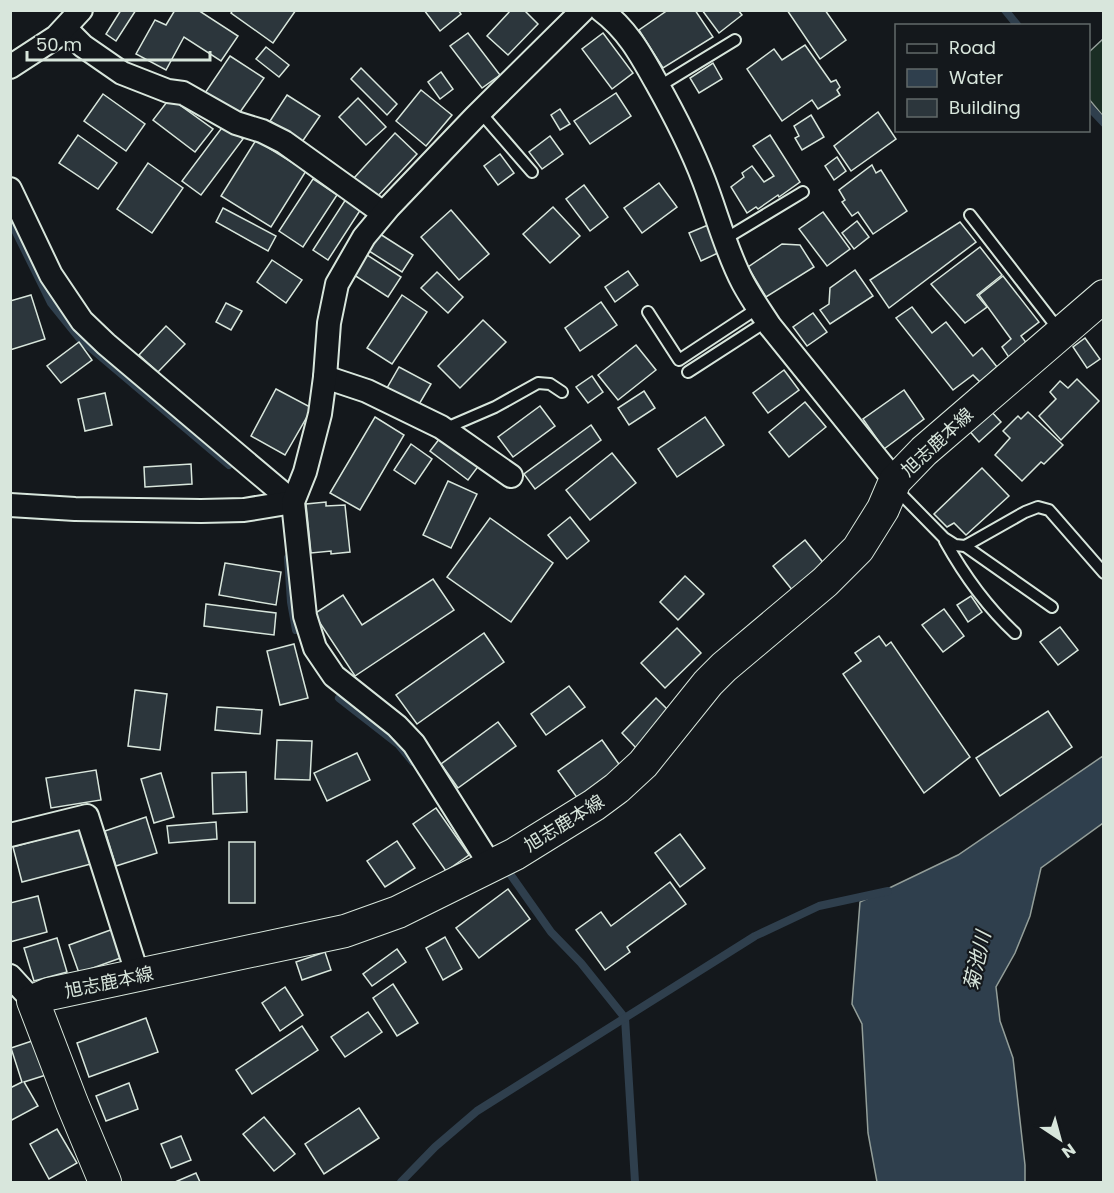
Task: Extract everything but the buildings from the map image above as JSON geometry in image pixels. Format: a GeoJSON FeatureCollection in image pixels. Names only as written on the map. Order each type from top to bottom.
{"type":"FeatureCollection","features":[{"type":"Feature","properties":{"kind":"main road","name":"旭志鹿本線"},"geometry":{"type":"LineString","coordinates":[[33,1000],[49,994],[345,931],[398,912],[515,854],[594,805],[634,772],[724,667],[825,582],[858,549],[884,509],[894,483],[924,451],[1104,296]]}},
{"type":"Feature","properties":{"kind":"main road"},"geometry":{"type":"LineString","coordinates":[[33,1000],[105,1182]]}},
{"type":"Feature","properties":{"kind":"street"},"geometry":{"type":"LineString","coordinates":[[10,67],[56,37],[81,10]]}},
{"type":"Feature","properties":{"kind":"street"},"geometry":{"type":"LineString","coordinates":[[490,866],[414,744],[397,726],[334,676],[315,648],[305,616],[293,502],[305,472],[320,414],[329,322],[337,284],[364,237],[383,213],[480,112],[583,10]]}},
{"type":"Feature","properties":{"kind":"street"},"geometry":{"type":"LineString","coordinates":[[601,10],[624,31],[638,49],[690,146],[742,283],[762,315],[894,483]]}},
{"type":"Feature","properties":{"kind":"street"},"geometry":{"type":"LineString","coordinates":[[64,28],[83,46],[123,72],[168,91],[183,93],[236,123],[262,131],[284,142],[383,213]]}},
{"type":"Feature","properties":{"kind":"street"},"geometry":{"type":"LineString","coordinates":[[10,189],[51,275],[82,321],[106,344],[293,502]]}},
{"type":"Feature","properties":{"kind":"street"},"geometry":{"type":"LineString","coordinates":[[325,377],[367,391],[444,429],[511,476]]}},
{"type":"Feature","properties":{"kind":"street"},"geometry":{"type":"LineString","coordinates":[[10,505],[75,509],[201,511],[244,510],[293,502]]}},
{"type":"Feature","properties":{"kind":"street"},"geometry":{"type":"LineString","coordinates":[[10,835],[87,816],[138,976]]}},
{"type":"Feature","properties":{"kind":"street"},"geometry":{"type":"LineString","coordinates":[[10,976],[33,1000]]}},
{"type":"Feature","properties":{"kind":"lane"},"geometry":{"type":"LineString","coordinates":[[658,87],[735,40]]}},
{"type":"Feature","properties":{"kind":"lane"},"geometry":{"type":"LineString","coordinates":[[480,112],[532,172]]}},
{"type":"Feature","properties":{"kind":"lane"},"geometry":{"type":"LineString","coordinates":[[725,239],[803,192]]}},
{"type":"Feature","properties":{"kind":"lane"},"geometry":{"type":"LineString","coordinates":[[970,215],[1061,333]]}},
{"type":"Feature","properties":{"kind":"lane"},"geometry":{"type":"LineString","coordinates":[[648,312],[679,360],[762,315]]}},
{"type":"Feature","properties":{"kind":"lane"},"geometry":{"type":"LineString","coordinates":[[688,372],[762,315]]}},
{"type":"Feature","properties":{"kind":"lane"},"geometry":{"type":"LineString","coordinates":[[444,429],[495,407],[538,383],[550,384],[562,392]]}},
{"type":"Feature","properties":{"kind":"lane"},"geometry":{"type":"LineString","coordinates":[[894,483],[944,538],[963,573],[1000,619],[1015,633]]}},
{"type":"Feature","properties":{"kind":"lane"},"geometry":{"type":"LineString","coordinates":[[965,546],[1038,507],[1049,510],[1104,573]]}},
{"type":"Feature","properties":{"kind":"lane"},"geometry":{"type":"LineString","coordinates":[[944,538],[955,545],[965,546],[1052,607]]}},
{"type":"Feature","properties":{"kind":"green space"},"geometry":{"type":"Polygon","coordinates":[[[1103,39],[1103,116],[1090,100],[1090,51],[1103,39]]]}},
{"type":"Feature","properties":{"kind":"water","name":"菊池川"},"geometry":{"type":"Polygon","coordinates":[[[1103,756],[1103,823],[1041,868],[1030,916],[1015,953],[996,987],[1000,1021],[1013,1058],[1025,1182],[877,1182],[868,1133],[862,1024],[852,1004],[860,902],[958,855],[1103,756]]]}},
{"type":"Feature","properties":{"kind":"waterway"},"geometry":{"type":"LineString","coordinates":[[1005,10],[1016,24]]}},
{"type":"Feature","properties":{"kind":"waterway"},"geometry":{"type":"LineString","coordinates":[[1090,108],[1104,123]]}},
{"type":"Feature","properties":{"kind":"waterway"},"geometry":{"type":"LineString","coordinates":[[10,220],[51,303],[80,339],[229,465]]}},
{"type":"Feature","properties":{"kind":"waterway"},"geometry":{"type":"LineString","coordinates":[[288,558],[291,602],[296,630]]}},
{"type":"Feature","properties":{"kind":"waterway"},"geometry":{"type":"LineString","coordinates":[[339,698],[398,744],[413,762]]}},
{"type":"Feature","properties":{"kind":"waterway"},"geometry":{"type":"LineString","coordinates":[[508,871],[551,932],[581,963],[625,1018],[635,1182]]}},
{"type":"Feature","properties":{"kind":"waterway"},"geometry":{"type":"LineString","coordinates":[[401,1182],[435,1147],[477,1111],[755,936],[819,906],[888,891]]}}]}
